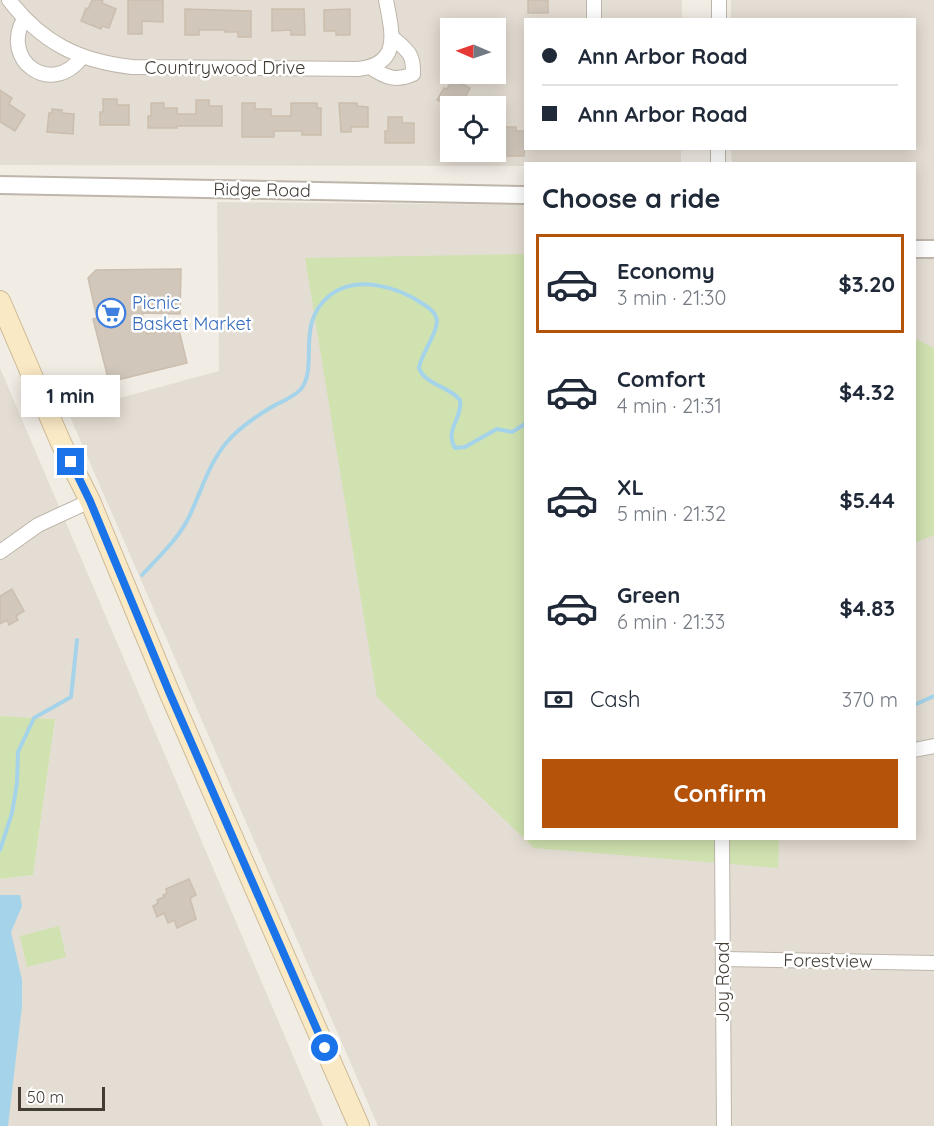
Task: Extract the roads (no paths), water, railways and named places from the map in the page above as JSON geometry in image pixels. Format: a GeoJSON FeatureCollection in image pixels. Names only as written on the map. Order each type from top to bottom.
{"type":"FeatureCollection","features":[{"type":"Feature","properties":{"kind":"main road"},"geometry":{"type":"LineString","coordinates":[[0,301],[90,501],[170,694],[359,1126]]}},
{"type":"Feature","properties":{"kind":"street","name":"Countrywood Drive"},"geometry":{"type":"LineString","coordinates":[[9,0],[24,19],[47,38],[82,57],[132,67],[370,67],[383,76],[401,80],[413,74],[412,58],[408,51],[393,38]]}},
{"type":"Feature","properties":{"kind":"street"},"geometry":{"type":"LineString","coordinates":[[370,67],[380,62],[388,53],[393,38],[386,0]]}},
{"type":"Feature","properties":{"kind":"street"},"geometry":{"type":"LineString","coordinates":[[594,0],[594,18]]}},
{"type":"Feature","properties":{"kind":"street"},"geometry":{"type":"LineString","coordinates":[[719,0],[719,18]]}},
{"type":"Feature","properties":{"kind":"street"},"geometry":{"type":"LineString","coordinates":[[24,19],[17,33],[17,50],[31,70],[56,75],[76,64],[82,57]]}},
{"type":"Feature","properties":{"kind":"street","name":"Ridge Road"},"geometry":{"type":"LineString","coordinates":[[0,185],[524,195]]}},
{"type":"Feature","properties":{"kind":"street"},"geometry":{"type":"LineString","coordinates":[[916,249],[934,249]]}},
{"type":"Feature","properties":{"kind":"street"},"geometry":{"type":"LineString","coordinates":[[0,552],[38,525],[90,501]]}},
{"type":"Feature","properties":{"kind":"street"},"geometry":{"type":"LineString","coordinates":[[916,750],[934,746]]}},
{"type":"Feature","properties":{"kind":"street","name":"Joy Road"},"geometry":{"type":"LineString","coordinates":[[722,840],[724,1126]]}},
{"type":"Feature","properties":{"kind":"street","name":"Forestview"},"geometry":{"type":"LineString","coordinates":[[723,959],[934,963]]}},
{"type":"Feature","properties":{"kind":"water"},"geometry":{"type":"Polygon","coordinates":[[[0,895],[20,895],[22,906],[11,932],[22,980],[22,1006],[8,1126],[0,1126],[0,895]]]}},
{"type":"Feature","properties":{"kind":"waterway"},"geometry":{"type":"LineString","coordinates":[[142,575],[184,527],[210,469],[227,442],[253,419],[301,389],[308,369],[313,319],[319,307],[329,296],[340,289],[364,284],[389,288],[413,298],[434,313],[436,328],[419,368],[426,378],[450,391],[460,400],[459,413],[452,435],[455,448],[465,447],[497,429],[512,432],[524,425]]}},
{"type":"Feature","properties":{"kind":"waterway"},"geometry":{"type":"LineString","coordinates":[[0,850],[12,813],[17,783],[18,752],[34,718],[71,697],[77,640]]}},
{"type":"Feature","properties":{"kind":"waterway"},"geometry":{"type":"LineString","coordinates":[[916,704],[934,696]]}},
{"type":"Feature","properties":{"kind":"place","name":"Picnic Basket Market"},"geometry":{"type":"Point","coordinates":[111,313]}}]}
